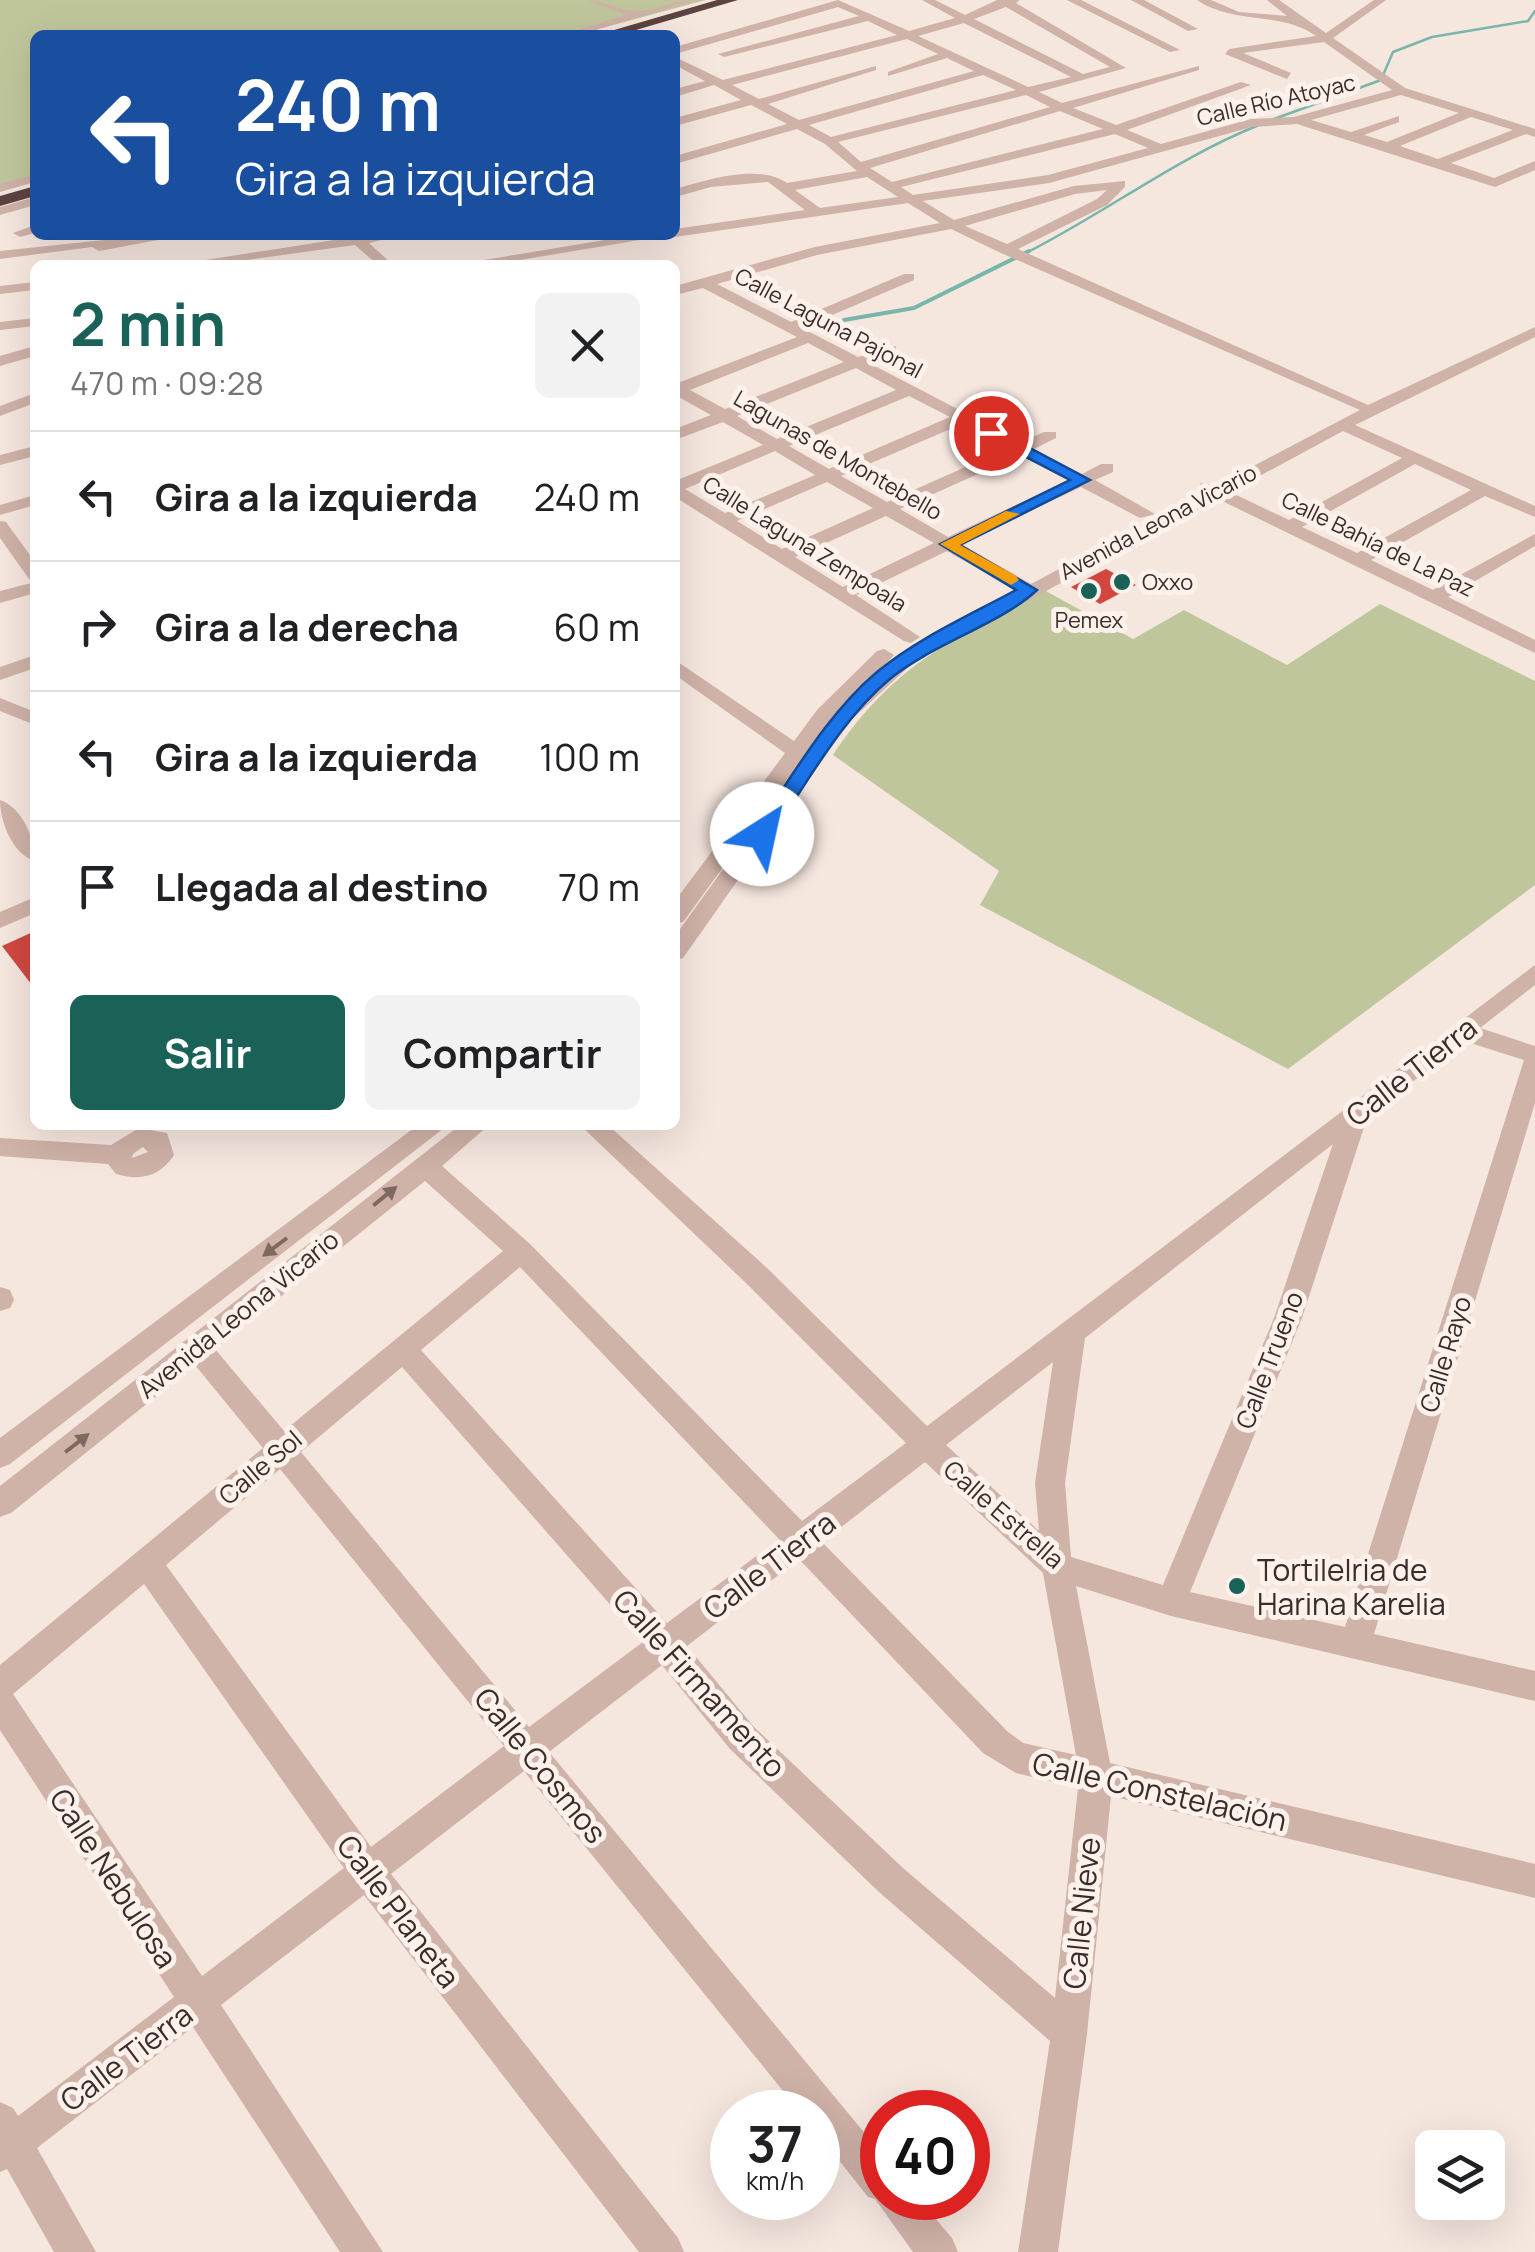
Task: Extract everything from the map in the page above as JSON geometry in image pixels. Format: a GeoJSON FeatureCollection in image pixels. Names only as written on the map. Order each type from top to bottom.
{"type":"FeatureCollection","features":[{"type":"Feature","properties":{"kind":"highway"},"geometry":{"type":"LineString","coordinates":[[622,30],[732,0]]}},
{"type":"Feature","properties":{"kind":"highway"},"geometry":{"type":"LineString","coordinates":[[0,201],[30,192]]}},
{"type":"Feature","properties":{"kind":"street"},"geometry":{"type":"LineString","coordinates":[[592,0],[638,13]]}},
{"type":"Feature","properties":{"kind":"street"},"geometry":{"type":"LineString","coordinates":[[607,0],[638,13]]}},
{"type":"Feature","properties":{"kind":"street"},"geometry":{"type":"LineString","coordinates":[[583,30],[691,0]]}},
{"type":"Feature","properties":{"kind":"street"},"geometry":{"type":"LineString","coordinates":[[927,0],[1079,76]]}},
{"type":"Feature","properties":{"kind":"street"},"geometry":{"type":"LineString","coordinates":[[1072,0],[1174,50]]}},
{"type":"Feature","properties":{"kind":"street"},"geometry":{"type":"LineString","coordinates":[[1136,0],[1192,29]]}},
{"type":"Feature","properties":{"kind":"street"},"geometry":{"type":"LineString","coordinates":[[1202,0],[1237,16],[1299,20]]}},
{"type":"Feature","properties":{"kind":"street"},"geometry":{"type":"LineString","coordinates":[[1275,2],[1293,0]]}},
{"type":"Feature","properties":{"kind":"street"},"geometry":{"type":"LineString","coordinates":[[1254,48],[1289,69],[1229,52],[1254,48],[1326,38],[1382,0]]}},
{"type":"Feature","properties":{"kind":"street"},"geometry":{"type":"LineString","coordinates":[[680,49],[836,1],[1153,152],[1102,202],[1006,250]]}},
{"type":"Feature","properties":{"kind":"street"},"geometry":{"type":"LineString","coordinates":[[680,92],[910,36],[1008,1],[1122,66],[829,141]]}},
{"type":"Feature","properties":{"kind":"street"},"geometry":{"type":"LineString","coordinates":[[1275,2],[1402,91],[1530,131]]}},
{"type":"Feature","properties":{"kind":"street"},"geometry":{"type":"LineString","coordinates":[[680,63],[870,17]]}},
{"type":"Feature","properties":{"kind":"street"},"geometry":{"type":"LineString","coordinates":[[892,74],[948,54]]}},
{"type":"Feature","properties":{"kind":"street"},"geometry":{"type":"LineString","coordinates":[[680,64],[829,141],[864,170],[952,224],[1360,404]]}},
{"type":"Feature","properties":{"kind":"street"},"geometry":{"type":"LineString","coordinates":[[680,121],[872,68]]}},
{"type":"Feature","properties":{"kind":"street"},"geometry":{"type":"LineString","coordinates":[[788,187],[864,170],[1194,68]]}},
{"type":"Feature","properties":{"kind":"street"},"geometry":{"type":"LineString","coordinates":[[680,158],[984,71]]}},
{"type":"Feature","properties":{"kind":"street"},"geometry":{"type":"LineString","coordinates":[[890,186],[1112,130],[1245,85]]}},
{"type":"Feature","properties":{"kind":"street","name":"Calle Río Atoyac"},"geometry":{"type":"LineString","coordinates":[[680,232],[1049,178],[1251,122],[1295,121],[1402,91]]}},
{"type":"Feature","properties":{"kind":"street"},"geometry":{"type":"LineString","coordinates":[[1388,146],[1472,112]]}},
{"type":"Feature","properties":{"kind":"street"},"geometry":{"type":"LineString","coordinates":[[1354,135],[1396,119]]}},
{"type":"Feature","properties":{"kind":"street"},"geometry":{"type":"LineString","coordinates":[[1295,121],[1354,135],[1495,183],[1535,165]]}},
{"type":"Feature","properties":{"kind":"street"},"geometry":{"type":"LineString","coordinates":[[1440,163],[1530,131]]}},
{"type":"Feature","properties":{"kind":"street"},"geometry":{"type":"LineString","coordinates":[[680,191],[758,178],[788,187],[819,214]]}},
{"type":"Feature","properties":{"kind":"street"},"geometry":{"type":"LineString","coordinates":[[0,188],[30,179]]}},
{"type":"Feature","properties":{"kind":"street"},"geometry":{"type":"LineString","coordinates":[[680,290],[816,251],[952,224],[1074,190],[1120,184]]}},
{"type":"Feature","properties":{"kind":"street"},"geometry":{"type":"LineString","coordinates":[[0,211],[30,202]]}},
{"type":"Feature","properties":{"kind":"street"},"geometry":{"type":"LineString","coordinates":[[216,260],[359,240],[381,260]]}},
{"type":"Feature","properties":{"kind":"street"},"geometry":{"type":"LineString","coordinates":[[553,240],[560,250]]}},
{"type":"Feature","properties":{"kind":"street"},"geometry":{"type":"LineString","coordinates":[[493,260],[629,240]]}},
{"type":"Feature","properties":{"kind":"street"},"geometry":{"type":"LineString","coordinates":[[0,255],[96,241]]}},
{"type":"Feature","properties":{"kind":"street"},"geometry":{"type":"LineString","coordinates":[[789,328],[909,276]]}},
{"type":"Feature","properties":{"kind":"street","name":"Calle Laguna Pajonal"},"geometry":{"type":"LineString","coordinates":[[705,283],[1146,514]]}},
{"type":"Feature","properties":{"kind":"street"},"geometry":{"type":"LineString","coordinates":[[0,290],[30,287]]}},
{"type":"Feature","properties":{"kind":"street","name":"Avenida Leona Vicario"},"geometry":{"type":"LineString","coordinates":[[680,910],[856,678],[911,636],[1021,586],[1535,314]]}},
{"type":"Feature","properties":{"kind":"street"},"geometry":{"type":"LineString","coordinates":[[0,326],[30,323]]}},
{"type":"Feature","properties":{"kind":"street","name":"Avenida Leona Vicario"},"geometry":{"type":"LineString","coordinates":[[680,946],[866,693],[927,645],[1146,514],[1535,331]]}},
{"type":"Feature","properties":{"kind":"street"},"geometry":{"type":"LineString","coordinates":[[680,387],[808,338]]}},
{"type":"Feature","properties":{"kind":"street"},"geometry":{"type":"LineString","coordinates":[[680,433],[891,348]]}},
{"type":"Feature","properties":{"kind":"street"},"geometry":{"type":"LineString","coordinates":[[0,361],[30,352]]}},
{"type":"Feature","properties":{"kind":"street"},"geometry":{"type":"LineString","coordinates":[[680,486],[908,390]]}},
{"type":"Feature","properties":{"kind":"street","name":"Lagunas de Montebello"},"geometry":{"type":"LineString","coordinates":[[680,391],[1021,586]]}},
{"type":"Feature","properties":{"kind":"street"},"geometry":{"type":"LineString","coordinates":[[0,411],[30,400]]}},
{"type":"Feature","properties":{"kind":"street"},"geometry":{"type":"LineString","coordinates":[[724,520],[962,418]]}},
{"type":"Feature","properties":{"kind":"street"},"geometry":{"type":"LineString","coordinates":[[1342,425],[1535,512]]}},
{"type":"Feature","properties":{"kind":"street"},"geometry":{"type":"LineString","coordinates":[[782,556],[1050,435]]}},
{"type":"Feature","properties":{"kind":"street"},"geometry":{"type":"LineString","coordinates":[[0,460],[30,452]]}},
{"type":"Feature","properties":{"kind":"street"},"geometry":{"type":"LineString","coordinates":[[1291,526],[1412,459]]}},
{"type":"Feature","properties":{"kind":"street"},"geometry":{"type":"LineString","coordinates":[[842,594],[1107,468]]}},
{"type":"Feature","properties":{"kind":"street","name":"Calle Bahía de La Paz"},"geometry":{"type":"LineString","coordinates":[[1208,487],[1535,647]]}},
{"type":"Feature","properties":{"kind":"street"},"geometry":{"type":"LineString","coordinates":[[0,490],[5,508],[30,501]]}},
{"type":"Feature","properties":{"kind":"street"},"geometry":{"type":"LineString","coordinates":[[1360,560],[1483,490]]}},
{"type":"Feature","properties":{"kind":"street","name":"Calle Laguna Zempoala"},"geometry":{"type":"LineString","coordinates":[[680,491],[911,636]]}},
{"type":"Feature","properties":{"kind":"street"},"geometry":{"type":"LineString","coordinates":[[6,534],[30,568]]}},
{"type":"Feature","properties":{"kind":"street"},"geometry":{"type":"LineString","coordinates":[[1435,597],[1535,539]]}},
{"type":"Feature","properties":{"kind":"street"},"geometry":{"type":"LineString","coordinates":[[0,597],[30,588]]}},
{"type":"Feature","properties":{"kind":"street"},"geometry":{"type":"LineString","coordinates":[[1512,636],[1535,622]]}},
{"type":"Feature","properties":{"kind":"street"},"geometry":{"type":"LineString","coordinates":[[0,674],[30,664]]}},
{"type":"Feature","properties":{"kind":"street"},"geometry":{"type":"LineString","coordinates":[[680,670],[797,752]]}},
{"type":"Feature","properties":{"kind":"street"},"geometry":{"type":"LineString","coordinates":[[0,704],[30,717]]}},
{"type":"Feature","properties":{"kind":"street"},"geometry":{"type":"LineString","coordinates":[[0,807],[30,847]]}},
{"type":"Feature","properties":{"kind":"street"},"geometry":{"type":"LineString","coordinates":[[0,921],[30,906]]}},
{"type":"Feature","properties":{"kind":"street","name":"Calle Tierra"},"geometry":{"type":"LineString","coordinates":[[4,2139],[195,2004],[526,1746],[1070,1337],[1535,973]]}},
{"type":"Feature","properties":{"kind":"street"},"geometry":{"type":"LineString","coordinates":[[1462,1030],[1535,1059]]}},
{"type":"Feature","properties":{"kind":"street","name":"Calle Rayo"},"geometry":{"type":"LineString","coordinates":[[1354,1644],[1535,1059]]}},
{"type":"Feature","properties":{"kind":"street","name":"Calle Trueno"},"geometry":{"type":"LineString","coordinates":[[1171,1602],[1288,1318],[1355,1115]]}},
{"type":"Feature","properties":{"kind":"street","name":"Avenida Leona Vicario"},"geometry":{"type":"LineString","coordinates":[[0,1455],[429,1130]]}},
{"type":"Feature","properties":{"kind":"street","name":"Avenida Leona Vicario"},"geometry":{"type":"LineString","coordinates":[[0,1504],[470,1130]]}},
{"type":"Feature","properties":{"kind":"street","name":"Calle Estrella"},"geometry":{"type":"LineString","coordinates":[[597,1130],[757,1276],[926,1445],[1057,1566],[1171,1602],[1535,1686]]}},
{"type":"Feature","properties":{"kind":"street"},"geometry":{"type":"LineString","coordinates":[[0,1147],[118,1155]]}},
{"type":"Feature","properties":{"kind":"street","name":"Calle Constelación"},"geometry":{"type":"LineString","coordinates":[[424,1164],[521,1251],[995,1742],[1041,1765],[1535,1881]]}},
{"type":"Feature","properties":{"kind":"street","name":"Calle Sol"},"geometry":{"type":"LineString","coordinates":[[0,1686],[401,1347],[521,1251]]}},
{"type":"Feature","properties":{"kind":"street","name":"Calle Nieve"},"geometry":{"type":"LineString","coordinates":[[1038,2252],[1068,2034],[1096,1775],[1057,1566],[1050,1484],[1070,1337]]}},
{"type":"Feature","properties":{"kind":"street","name":"Calle Firmamento"},"geometry":{"type":"LineString","coordinates":[[401,1347],[665,1644],[742,1738],[891,1880],[1068,2034]]}},
{"type":"Feature","properties":{"kind":"street","name":"Calle Cosmos"},"geometry":{"type":"LineString","coordinates":[[198,1348],[860,2157]]}},
{"type":"Feature","properties":{"kind":"street","name":"Calle Planeta"},"geometry":{"type":"LineString","coordinates":[[146,1562],[366,1870],[664,2252]]}},
{"type":"Feature","properties":{"kind":"street","name":"Calle Nebulosa"},"geometry":{"type":"LineString","coordinates":[[0,1702],[195,2004],[363,2252]]}},
{"type":"Feature","properties":{"kind":"street"},"geometry":{"type":"LineString","coordinates":[[4,2139],[76,2252]]}},
{"type":"Feature","properties":{"kind":"street"},"geometry":{"type":"LineString","coordinates":[[912,2220],[938,2252]]}},
{"type":"Feature","properties":{"kind":"green space"},"geometry":{"type":"Polygon","coordinates":[[[0,0],[706,0],[595,30],[30,30],[30,182],[0,190],[0,0]]]}},
{"type":"Feature","properties":{"kind":"green space"},"geometry":{"type":"Polygon","coordinates":[[[1044,590],[1133,639],[1184,610],[1287,665],[1380,604],[1535,681],[1535,885],[1288,1069],[980,905],[999,871],[833,755],[856,724],[902,676],[953,640],[1044,590]]]}},
{"type":"Feature","properties":{"kind":"building"},"geometry":{"type":"Polygon","coordinates":[[[1106,569],[1136,585],[1100,604],[1071,587],[1106,569]]]}},
{"type":"Feature","properties":{"kind":"building"},"geometry":{"type":"Polygon","coordinates":[[[30,933],[30,982],[2,946],[30,933]]]}},
{"type":"Feature","properties":{"kind":"waterway"},"geometry":{"type":"LineString","coordinates":[[1274,119],[1381,80],[1393,52],[1432,37],[1528,21],[1535,11]]}},
{"type":"Feature","properties":{"kind":"waterway"},"geometry":{"type":"LineString","coordinates":[[1024,254],[1199,153],[1259,125]]}},
{"type":"Feature","properties":{"kind":"waterway"},"geometry":{"type":"LineString","coordinates":[[844,320],[914,308],[1029,251]]}},
{"type":"Feature","properties":{"kind":"slow traffic"},"geometry":{"type":"LineString","coordinates":[[1011,580],[948,544],[1012,514]]}},
{"type":"Feature","properties":{"kind":"place","name":"Oxxo"},"geometry":{"type":"Point","coordinates":[1122,582]}},
{"type":"Feature","properties":{"kind":"place","name":"Pemex"},"geometry":{"type":"Point","coordinates":[1089,591]}},
{"type":"Feature","properties":{"kind":"place","name":"Tortilelria de Harina Karelia"},"geometry":{"type":"Point","coordinates":[1237,1586]}},
{"type":"Feature","properties":{"kind":"route"},"geometry":{"type":"LineString","coordinates":[[762,834],[843,718],[883,676],[927,645],[1028,590],[948,544],[1082,480],[991,433]]}}]}
